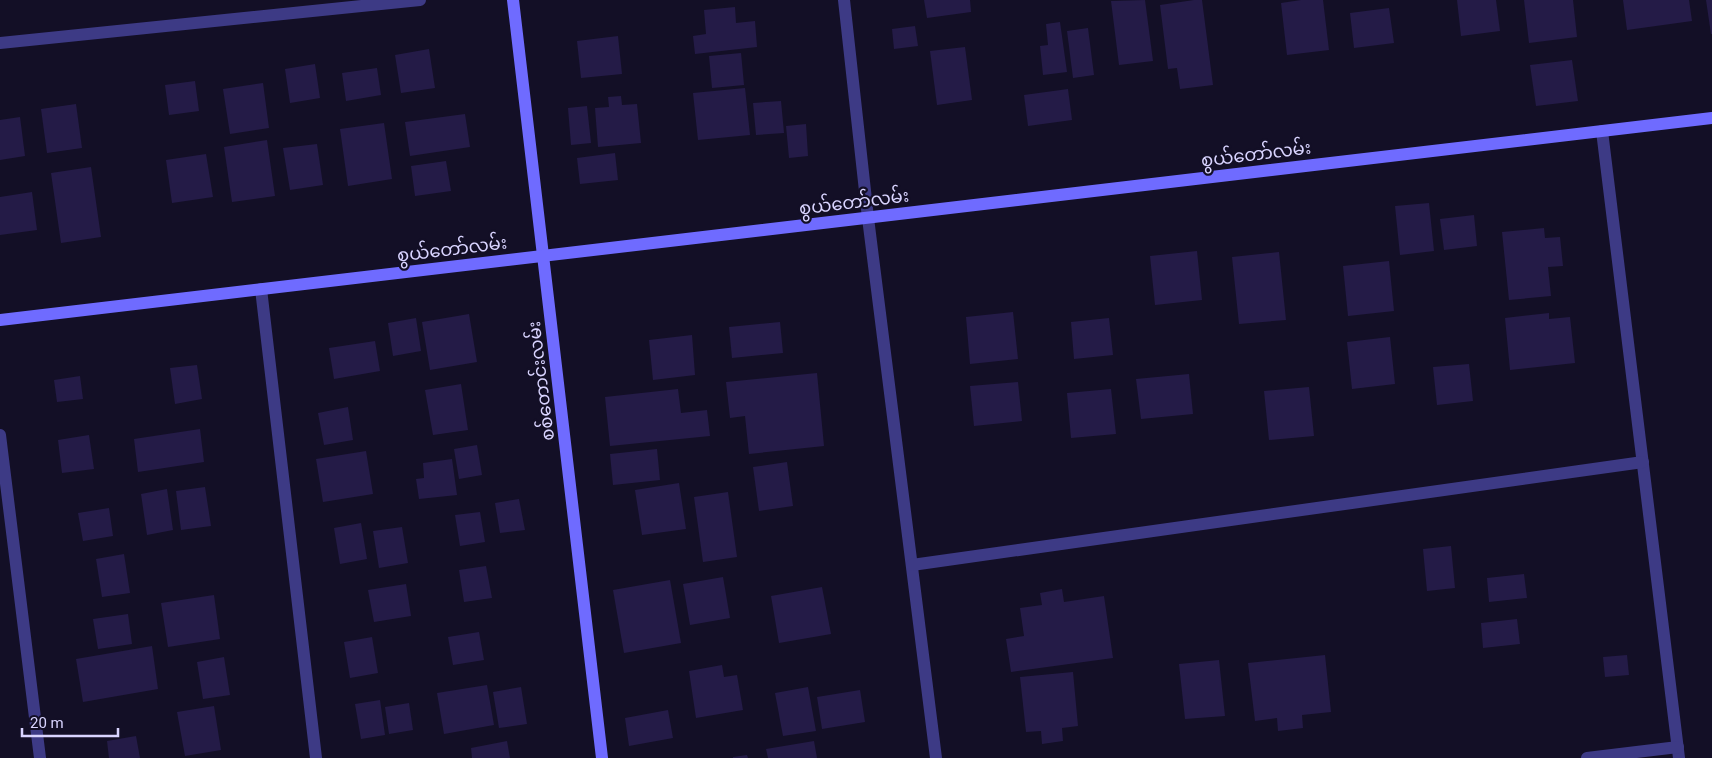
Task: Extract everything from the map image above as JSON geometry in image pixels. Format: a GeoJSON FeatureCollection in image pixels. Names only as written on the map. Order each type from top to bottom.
{"type":"FeatureCollection","features":[{"type":"Feature","properties":{"kind":"street"},"geometry":{"type":"LineString","coordinates":[[0,43],[420,0]]}},
{"type":"Feature","properties":{"kind":"street","name":"စစ်တောင်းလမ်း"},"geometry":{"type":"LineString","coordinates":[[513,0],[602,758]]}},
{"type":"Feature","properties":{"kind":"street"},"geometry":{"type":"LineString","coordinates":[[844,0],[868,218],[936,758]]}},
{"type":"Feature","properties":{"kind":"street","name":"စွယ်တော်လမ်း"},"geometry":{"type":"LineString","coordinates":[[0,320],[1712,118]]}},
{"type":"Feature","properties":{"kind":"street"},"geometry":{"type":"LineString","coordinates":[[1587,758],[1678,752],[1602,131]]}},
{"type":"Feature","properties":{"kind":"street"},"geometry":{"type":"LineString","coordinates":[[261,290],[316,758]]}},
{"type":"Feature","properties":{"kind":"street"},"geometry":{"type":"LineString","coordinates":[[0,435],[40,758]]}},
{"type":"Feature","properties":{"kind":"street"},"geometry":{"type":"LineString","coordinates":[[912,565],[1643,462]]}},
{"type":"Feature","properties":{"kind":"building"},"geometry":{"type":"Polygon","coordinates":[[[924,0],[970,0],[971,12],[927,18],[924,0]]]}},
{"type":"Feature","properties":{"kind":"building"},"geometry":{"type":"Polygon","coordinates":[[[1145,0],[1153,61],[1119,65],[1111,1],[1145,0]]]}},
{"type":"Feature","properties":{"kind":"building"},"geometry":{"type":"Polygon","coordinates":[[[1202,0],[1213,85],[1180,89],[1177,68],[1168,69],[1160,5],[1202,0]]]}},
{"type":"Feature","properties":{"kind":"building"},"geometry":{"type":"Polygon","coordinates":[[[1301,0],[1323,0],[1329,50],[1287,55],[1281,3],[1301,0]]]}},
{"type":"Feature","properties":{"kind":"building"},"geometry":{"type":"Polygon","coordinates":[[[1457,0],[1496,0],[1500,31],[1461,36],[1457,0]]]}},
{"type":"Feature","properties":{"kind":"building"},"geometry":{"type":"Polygon","coordinates":[[[1524,0],[1573,0],[1577,37],[1529,43],[1524,0]]]}},
{"type":"Feature","properties":{"kind":"building"},"geometry":{"type":"Polygon","coordinates":[[[1623,0],[1689,0],[1692,21],[1627,30],[1623,0]]]}},
{"type":"Feature","properties":{"kind":"building"},"geometry":{"type":"Polygon","coordinates":[[[1706,0],[1712,0],[1712,34],[1711,34],[1706,0]]]}},
{"type":"Feature","properties":{"kind":"building"},"geometry":{"type":"Polygon","coordinates":[[[735,7],[736,23],[755,21],[757,47],[695,54],[693,36],[706,34],[704,10],[735,7]]]}},
{"type":"Feature","properties":{"kind":"building"},"geometry":{"type":"Polygon","coordinates":[[[1389,8],[1394,43],[1354,48],[1350,13],[1389,8]]]}},
{"type":"Feature","properties":{"kind":"building"},"geometry":{"type":"Polygon","coordinates":[[[1060,22],[1067,72],[1043,75],[1040,46],[1048,45],[1046,24],[1060,22]]]}},
{"type":"Feature","properties":{"kind":"building"},"geometry":{"type":"Polygon","coordinates":[[[915,26],[918,46],[894,49],[892,29],[915,26]]]}},
{"type":"Feature","properties":{"kind":"building"},"geometry":{"type":"Polygon","coordinates":[[[1088,28],[1094,75],[1073,78],[1067,31],[1088,28]]]}},
{"type":"Feature","properties":{"kind":"building"},"geometry":{"type":"Polygon","coordinates":[[[618,36],[622,74],[581,78],[577,41],[618,36]]]}},
{"type":"Feature","properties":{"kind":"building"},"geometry":{"type":"Polygon","coordinates":[[[965,47],[972,100],[937,105],[930,51],[965,47]]]}},
{"type":"Feature","properties":{"kind":"building"},"geometry":{"type":"Polygon","coordinates":[[[429,49],[435,88],[401,93],[395,55],[429,49]]]}},
{"type":"Feature","properties":{"kind":"building"},"geometry":{"type":"Polygon","coordinates":[[[741,53],[744,85],[712,88],[709,56],[741,53]]]}},
{"type":"Feature","properties":{"kind":"building"},"geometry":{"type":"Polygon","coordinates":[[[1572,60],[1578,101],[1536,106],[1530,65],[1572,60]]]}},
{"type":"Feature","properties":{"kind":"building"},"geometry":{"type":"Polygon","coordinates":[[[315,64],[320,98],[290,103],[285,69],[315,64]]]}},
{"type":"Feature","properties":{"kind":"building"},"geometry":{"type":"Polygon","coordinates":[[[377,68],[381,95],[346,101],[342,73],[377,68]]]}},
{"type":"Feature","properties":{"kind":"building"},"geometry":{"type":"Polygon","coordinates":[[[195,81],[199,111],[169,115],[165,85],[195,81]]]}},
{"type":"Feature","properties":{"kind":"building"},"geometry":{"type":"Polygon","coordinates":[[[263,83],[269,128],[230,134],[223,89],[263,83]]]}},
{"type":"Feature","properties":{"kind":"building"},"geometry":{"type":"Polygon","coordinates":[[[745,88],[750,135],[698,140],[693,93],[745,88]]]}},
{"type":"Feature","properties":{"kind":"building"},"geometry":{"type":"Polygon","coordinates":[[[1068,89],[1072,120],[1028,126],[1024,95],[1068,89]]]}},
{"type":"Feature","properties":{"kind":"building"},"geometry":{"type":"Polygon","coordinates":[[[621,96],[622,105],[637,104],[641,143],[598,147],[595,108],[609,107],[608,97],[621,96]]]}},
{"type":"Feature","properties":{"kind":"building"},"geometry":{"type":"Polygon","coordinates":[[[781,101],[784,133],[756,135],[753,103],[781,101]]]}},
{"type":"Feature","properties":{"kind":"building"},"geometry":{"type":"Polygon","coordinates":[[[76,104],[82,148],[47,153],[41,109],[76,104]]]}},
{"type":"Feature","properties":{"kind":"building"},"geometry":{"type":"Polygon","coordinates":[[[587,106],[591,143],[571,145],[568,108],[587,106]]]}},
{"type":"Feature","properties":{"kind":"building"},"geometry":{"type":"Polygon","coordinates":[[[465,114],[470,147],[410,156],[405,122],[465,114]]]}},
{"type":"Feature","properties":{"kind":"building"},"geometry":{"type":"Polygon","coordinates":[[[20,117],[25,156],[0,160],[0,120],[20,117]]]}},
{"type":"Feature","properties":{"kind":"building"},"geometry":{"type":"Polygon","coordinates":[[[384,123],[392,179],[348,186],[340,129],[384,123]]]}},
{"type":"Feature","properties":{"kind":"building"},"geometry":{"type":"Polygon","coordinates":[[[806,124],[808,156],[789,158],[786,126],[806,124]]]}},
{"type":"Feature","properties":{"kind":"building"},"geometry":{"type":"Polygon","coordinates":[[[267,140],[275,196],[232,202],[224,147],[267,140]]]}},
{"type":"Feature","properties":{"kind":"building"},"geometry":{"type":"Polygon","coordinates":[[[317,144],[323,185],[290,190],[283,148],[317,144]]]}},
{"type":"Feature","properties":{"kind":"building"},"geometry":{"type":"Polygon","coordinates":[[[615,153],[618,180],[580,184],[577,158],[615,153]]]}},
{"type":"Feature","properties":{"kind":"building"},"geometry":{"type":"Polygon","coordinates":[[[206,154],[213,197],[172,203],[166,160],[206,154]]]}},
{"type":"Feature","properties":{"kind":"building"},"geometry":{"type":"Polygon","coordinates":[[[446,161],[451,191],[415,196],[411,166],[446,161]]]}},
{"type":"Feature","properties":{"kind":"building"},"geometry":{"type":"Polygon","coordinates":[[[91,167],[101,237],[61,243],[51,173],[91,167]]]}},
{"type":"Feature","properties":{"kind":"building"},"geometry":{"type":"Polygon","coordinates":[[[32,192],[37,230],[0,235],[0,197],[32,192]]]}},
{"type":"Feature","properties":{"kind":"building"},"geometry":{"type":"Polygon","coordinates":[[[1429,203],[1434,251],[1400,255],[1395,206],[1429,203]]]}},
{"type":"Feature","properties":{"kind":"building"},"geometry":{"type":"Polygon","coordinates":[[[1474,215],[1477,246],[1444,250],[1440,219],[1474,215]]]}},
{"type":"Feature","properties":{"kind":"building"},"geometry":{"type":"Polygon","coordinates":[[[1544,228],[1545,238],[1560,237],[1563,266],[1548,267],[1551,296],[1509,300],[1502,232],[1544,228]]]}},
{"type":"Feature","properties":{"kind":"building"},"geometry":{"type":"Polygon","coordinates":[[[1197,251],[1202,300],[1155,305],[1150,256],[1197,251]]]}},
{"type":"Feature","properties":{"kind":"building"},"geometry":{"type":"Polygon","coordinates":[[[1279,252],[1286,320],[1239,324],[1232,257],[1279,252]]]}},
{"type":"Feature","properties":{"kind":"building"},"geometry":{"type":"Polygon","coordinates":[[[1389,261],[1394,311],[1348,316],[1343,266],[1389,261]]]}},
{"type":"Feature","properties":{"kind":"building"},"geometry":{"type":"Polygon","coordinates":[[[1013,312],[1018,359],[970,364],[966,317],[1013,312]]]}},
{"type":"Feature","properties":{"kind":"building"},"geometry":{"type":"Polygon","coordinates":[[[1549,313],[1549,319],[1570,317],[1575,363],[1510,370],[1505,318],[1549,313]]]}},
{"type":"Feature","properties":{"kind":"building"},"geometry":{"type":"Polygon","coordinates":[[[469,314],[477,362],[430,370],[422,322],[469,314]]]}},
{"type":"Feature","properties":{"kind":"building"},"geometry":{"type":"Polygon","coordinates":[[[416,318],[421,351],[393,356],[388,323],[416,318]]]}},
{"type":"Feature","properties":{"kind":"building"},"geometry":{"type":"Polygon","coordinates":[[[1109,318],[1113,355],[1074,359],[1071,322],[1109,318]]]}},
{"type":"Feature","properties":{"kind":"building"},"geometry":{"type":"Polygon","coordinates":[[[780,322],[783,353],[732,358],[729,327],[780,322]]]}},
{"type":"Feature","properties":{"kind":"building"},"geometry":{"type":"Polygon","coordinates":[[[692,335],[695,375],[653,380],[649,340],[692,335]]]}},
{"type":"Feature","properties":{"kind":"building"},"geometry":{"type":"Polygon","coordinates":[[[1390,337],[1395,384],[1352,389],[1347,342],[1390,337]]]}},
{"type":"Feature","properties":{"kind":"building"},"geometry":{"type":"Polygon","coordinates":[[[375,341],[380,371],[334,379],[329,348],[375,341]]]}},
{"type":"Feature","properties":{"kind":"building"},"geometry":{"type":"Polygon","coordinates":[[[1469,364],[1473,401],[1437,405],[1433,367],[1469,364]]]}},
{"type":"Feature","properties":{"kind":"building"},"geometry":{"type":"Polygon","coordinates":[[[197,365],[202,399],[175,404],[170,368],[197,365]]]}},
{"type":"Feature","properties":{"kind":"building"},"geometry":{"type":"Polygon","coordinates":[[[817,373],[824,446],[749,454],[745,416],[730,418],[726,382],[817,373]]]}},
{"type":"Feature","properties":{"kind":"building"},"geometry":{"type":"Polygon","coordinates":[[[1189,374],[1193,414],[1141,419],[1136,379],[1189,374]]]}},
{"type":"Feature","properties":{"kind":"building"},"geometry":{"type":"Polygon","coordinates":[[[80,376],[83,399],[57,402],[54,380],[80,376]]]}},
{"type":"Feature","properties":{"kind":"building"},"geometry":{"type":"Polygon","coordinates":[[[1018,382],[1022,421],[974,426],[970,386],[1018,382]]]}},
{"type":"Feature","properties":{"kind":"building"},"geometry":{"type":"Polygon","coordinates":[[[461,384],[468,430],[433,435],[425,390],[461,384]]]}},
{"type":"Feature","properties":{"kind":"building"},"geometry":{"type":"Polygon","coordinates":[[[1309,387],[1314,436],[1269,440],[1264,391],[1309,387]]]}},
{"type":"Feature","properties":{"kind":"building"},"geometry":{"type":"Polygon","coordinates":[[[678,389],[681,413],[707,410],[710,436],[610,446],[605,397],[678,389]]]}},
{"type":"Feature","properties":{"kind":"building"},"geometry":{"type":"Polygon","coordinates":[[[1111,389],[1116,434],[1071,438],[1067,393],[1111,389]]]}},
{"type":"Feature","properties":{"kind":"building"},"geometry":{"type":"Polygon","coordinates":[[[348,407],[353,440],[324,445],[318,413],[348,407]]]}},
{"type":"Feature","properties":{"kind":"building"},"geometry":{"type":"Polygon","coordinates":[[[200,429],[204,462],[138,472],[134,439],[200,429]]]}},
{"type":"Feature","properties":{"kind":"building"},"geometry":{"type":"Polygon","coordinates":[[[89,435],[94,469],[62,473],[58,440],[89,435]]]}},
{"type":"Feature","properties":{"kind":"building"},"geometry":{"type":"Polygon","coordinates":[[[477,445],[482,475],[459,479],[454,449],[477,445]]]}},
{"type":"Feature","properties":{"kind":"building"},"geometry":{"type":"Polygon","coordinates":[[[657,449],[660,480],[613,485],[610,454],[657,449]]]}},
{"type":"Feature","properties":{"kind":"building"},"geometry":{"type":"Polygon","coordinates":[[[366,451],[373,494],[323,502],[316,459],[366,451]]]}},
{"type":"Feature","properties":{"kind":"building"},"geometry":{"type":"Polygon","coordinates":[[[452,459],[457,495],[419,499],[416,479],[424,478],[423,463],[452,459]]]}},
{"type":"Feature","properties":{"kind":"building"},"geometry":{"type":"Polygon","coordinates":[[[787,462],[793,506],[759,511],[753,467],[787,462]]]}},
{"type":"Feature","properties":{"kind":"building"},"geometry":{"type":"Polygon","coordinates":[[[679,483],[686,529],[642,535],[635,490],[679,483]]]}},
{"type":"Feature","properties":{"kind":"building"},"geometry":{"type":"Polygon","coordinates":[[[205,487],[211,526],[181,530],[176,491],[205,487]]]}},
{"type":"Feature","properties":{"kind":"building"},"geometry":{"type":"Polygon","coordinates":[[[167,489],[173,530],[147,535],[141,494],[167,489]]]}},
{"type":"Feature","properties":{"kind":"building"},"geometry":{"type":"Polygon","coordinates":[[[728,492],[737,557],[703,562],[694,497],[728,492]]]}},
{"type":"Feature","properties":{"kind":"building"},"geometry":{"type":"Polygon","coordinates":[[[519,499],[525,530],[500,533],[495,503],[519,499]]]}},
{"type":"Feature","properties":{"kind":"building"},"geometry":{"type":"Polygon","coordinates":[[[109,508],[113,536],[83,541],[78,513],[109,508]]]}},
{"type":"Feature","properties":{"kind":"building"},"geometry":{"type":"Polygon","coordinates":[[[480,512],[485,542],[460,546],[455,515],[480,512]]]}},
{"type":"Feature","properties":{"kind":"building"},"geometry":{"type":"Polygon","coordinates":[[[361,523],[367,559],[340,564],[334,528],[361,523]]]}},
{"type":"Feature","properties":{"kind":"building"},"geometry":{"type":"Polygon","coordinates":[[[402,527],[408,563],[379,568],[373,531],[402,527]]]}},
{"type":"Feature","properties":{"kind":"building"},"geometry":{"type":"Polygon","coordinates":[[[1451,546],[1455,588],[1427,591],[1423,549],[1451,546]]]}},
{"type":"Feature","properties":{"kind":"building"},"geometry":{"type":"Polygon","coordinates":[[[124,554],[130,593],[102,597],[96,559],[124,554]]]}},
{"type":"Feature","properties":{"kind":"building"},"geometry":{"type":"Polygon","coordinates":[[[486,566],[492,598],[464,602],[459,570],[486,566]]]}},
{"type":"Feature","properties":{"kind":"building"},"geometry":{"type":"Polygon","coordinates":[[[1524,574],[1527,598],[1489,602],[1487,578],[1524,574]]]}},
{"type":"Feature","properties":{"kind":"building"},"geometry":{"type":"Polygon","coordinates":[[[723,577],[730,618],[690,625],[683,584],[723,577]]]}},
{"type":"Feature","properties":{"kind":"building"},"geometry":{"type":"Polygon","coordinates":[[[670,580],[681,643],[624,653],[613,590],[670,580]]]}},
{"type":"Feature","properties":{"kind":"building"},"geometry":{"type":"Polygon","coordinates":[[[406,584],[411,616],[374,622],[368,590],[406,584]]]}},
{"type":"Feature","properties":{"kind":"building"},"geometry":{"type":"Polygon","coordinates":[[[822,587],[831,634],[779,643],[771,596],[822,587]]]}},
{"type":"Feature","properties":{"kind":"building"},"geometry":{"type":"Polygon","coordinates":[[[1062,589],[1064,602],[1104,596],[1113,658],[1011,672],[1006,639],[1024,636],[1020,608],[1042,605],[1040,593],[1062,589]]]}},
{"type":"Feature","properties":{"kind":"building"},"geometry":{"type":"Polygon","coordinates":[[[214,595],[220,639],[168,647],[161,603],[214,595]]]}},
{"type":"Feature","properties":{"kind":"building"},"geometry":{"type":"Polygon","coordinates":[[[128,614],[132,644],[98,649],[93,619],[128,614]]]}},
{"type":"Feature","properties":{"kind":"building"},"geometry":{"type":"Polygon","coordinates":[[[1517,619],[1520,644],[1483,648],[1481,623],[1517,619]]]}},
{"type":"Feature","properties":{"kind":"building"},"geometry":{"type":"Polygon","coordinates":[[[479,632],[484,660],[453,665],[448,637],[479,632]]]}},
{"type":"Feature","properties":{"kind":"building"},"geometry":{"type":"Polygon","coordinates":[[[372,637],[378,673],[350,678],[344,642],[372,637]]]}},
{"type":"Feature","properties":{"kind":"building"},"geometry":{"type":"Polygon","coordinates":[[[152,646],[158,689],[83,702],[76,659],[152,646]]]}},
{"type":"Feature","properties":{"kind":"building"},"geometry":{"type":"Polygon","coordinates":[[[1325,655],[1331,712],[1302,715],[1303,728],[1278,731],[1277,718],[1255,721],[1248,663],[1325,655]]]}},
{"type":"Feature","properties":{"kind":"building"},"geometry":{"type":"Polygon","coordinates":[[[1627,655],[1629,675],[1605,677],[1603,657],[1627,655]]]}},
{"type":"Feature","properties":{"kind":"building"},"geometry":{"type":"Polygon","coordinates":[[[224,657],[230,695],[203,699],[197,662],[224,657]]]}},
{"type":"Feature","properties":{"kind":"building"},"geometry":{"type":"Polygon","coordinates":[[[1219,660],[1225,716],[1185,719],[1179,664],[1219,660]]]}},
{"type":"Feature","properties":{"kind":"building"},"geometry":{"type":"Polygon","coordinates":[[[722,665],[724,677],[737,675],[743,710],[696,718],[689,671],[722,665]]]}},
{"type":"Feature","properties":{"kind":"building"},"geometry":{"type":"Polygon","coordinates":[[[1073,672],[1078,726],[1062,728],[1063,741],[1042,744],[1041,731],[1026,732],[1020,677],[1073,672]]]}},
{"type":"Feature","properties":{"kind":"building"},"geometry":{"type":"Polygon","coordinates":[[[487,685],[494,725],[444,734],[437,693],[487,685]]]}},
{"type":"Feature","properties":{"kind":"building"},"geometry":{"type":"Polygon","coordinates":[[[521,687],[527,724],[499,728],[493,692],[521,687]]]}},
{"type":"Feature","properties":{"kind":"building"},"geometry":{"type":"Polygon","coordinates":[[[808,687],[816,731],[783,736],[775,693],[808,687]]]}},
{"type":"Feature","properties":{"kind":"building"},"geometry":{"type":"Polygon","coordinates":[[[860,690],[865,722],[822,729],[817,697],[860,690]]]}},
{"type":"Feature","properties":{"kind":"building"},"geometry":{"type":"Polygon","coordinates":[[[380,700],[385,735],[361,739],[355,704],[380,700]]]}},
{"type":"Feature","properties":{"kind":"building"},"geometry":{"type":"Polygon","coordinates":[[[409,703],[413,730],[389,734],[385,707],[409,703]]]}},
{"type":"Feature","properties":{"kind":"building"},"geometry":{"type":"Polygon","coordinates":[[[214,706],[221,750],[185,756],[177,712],[214,706]]]}},
{"type":"Feature","properties":{"kind":"building"},"geometry":{"type":"Polygon","coordinates":[[[668,710],[673,738],[629,746],[625,718],[668,710]]]}},
{"type":"Feature","properties":{"kind":"building"},"geometry":{"type":"Polygon","coordinates":[[[136,736],[140,758],[109,758],[107,741],[136,736]]]}},
{"type":"Feature","properties":{"kind":"building"},"geometry":{"type":"Polygon","coordinates":[[[507,741],[510,758],[472,758],[471,748],[507,741]]]}},
{"type":"Feature","properties":{"kind":"building"},"geometry":{"type":"Polygon","coordinates":[[[814,741],[817,758],[768,758],[766,749],[814,741]]]}},
{"type":"Feature","properties":{"kind":"building"},"geometry":{"type":"Polygon","coordinates":[[[747,755],[748,758],[733,758],[733,757],[747,755]]]}}]}
